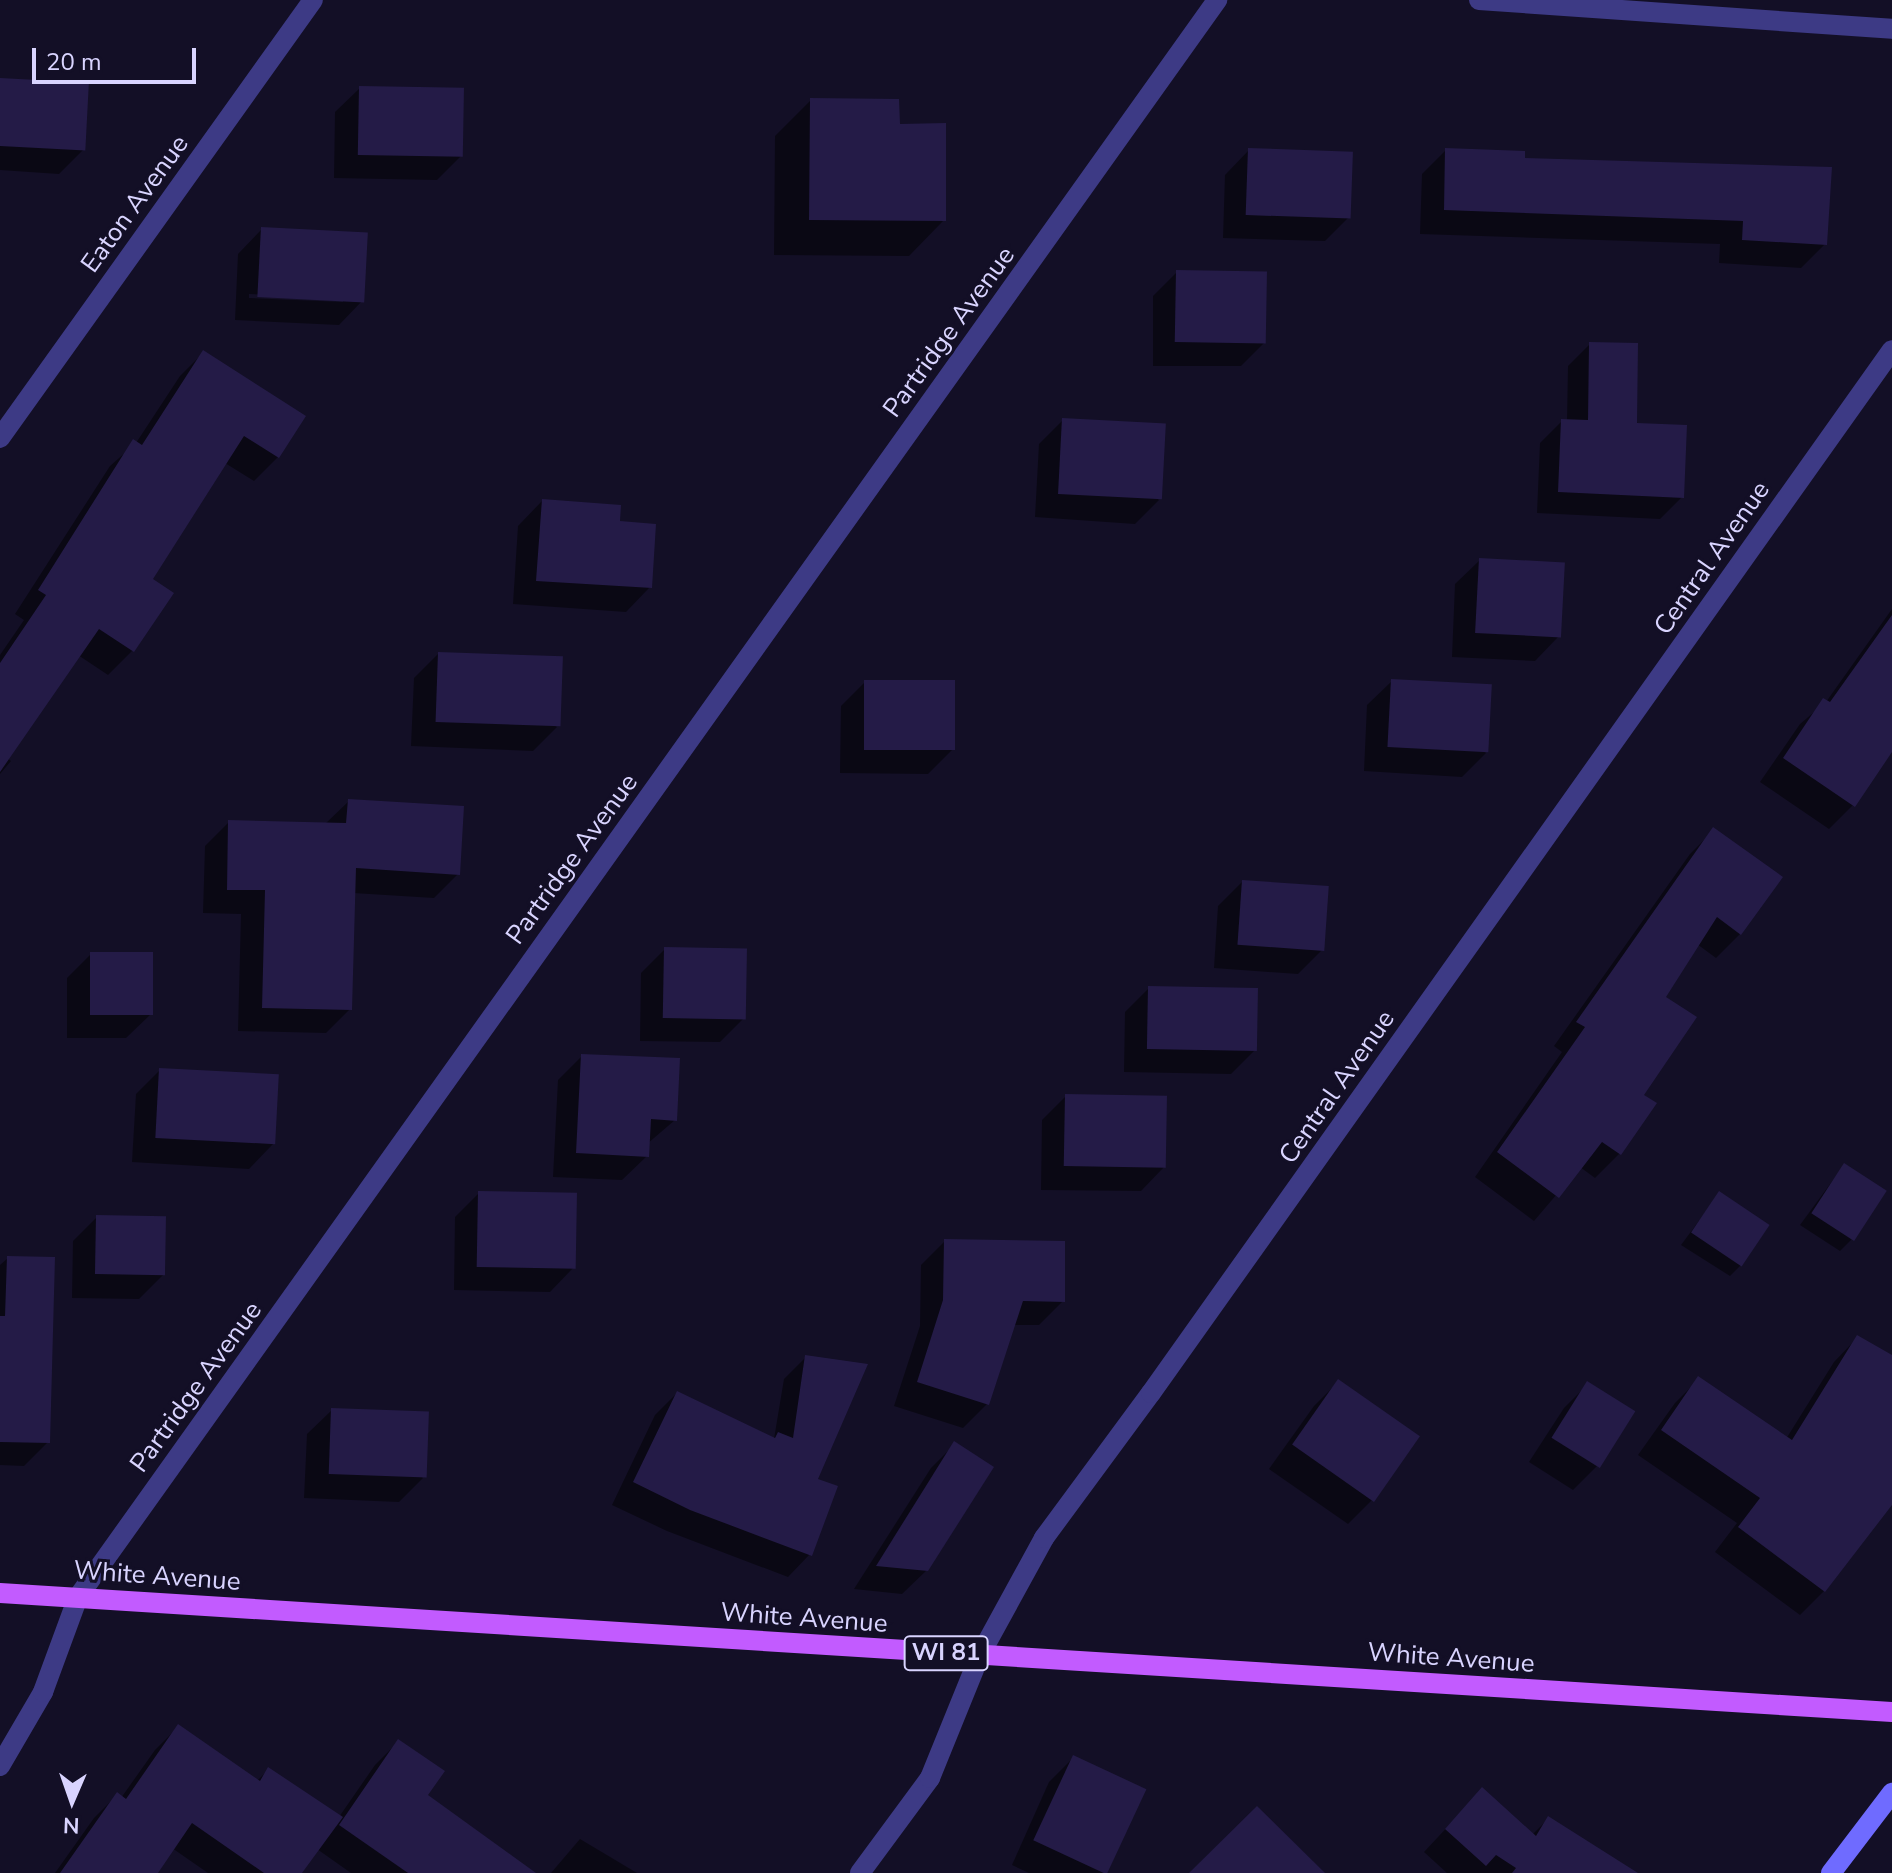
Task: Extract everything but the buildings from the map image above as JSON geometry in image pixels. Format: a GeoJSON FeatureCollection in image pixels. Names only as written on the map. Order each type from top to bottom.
{"type":"FeatureCollection","features":[{"type":"Feature","properties":{"kind":"main road","name":"White Avenue"},"geometry":{"type":"LineString","coordinates":[[0,1593],[1892,1712]]}},
{"type":"Feature","properties":{"kind":"main road"},"geometry":{"type":"LineString","coordinates":[[1831,1873],[1892,1793]]}},
{"type":"Feature","properties":{"kind":"street","name":"Eaton Avenue"},"geometry":{"type":"LineString","coordinates":[[0,438],[313,0]]}},
{"type":"Feature","properties":{"kind":"street","name":"Partridge Avenue"},"geometry":{"type":"LineString","coordinates":[[0,1766],[43,1692],[78,1597],[1217,0]]}},
{"type":"Feature","properties":{"kind":"street"},"geometry":{"type":"LineString","coordinates":[[1479,0],[1892,29]]}},
{"type":"Feature","properties":{"kind":"street","name":"Central Avenue"},"geometry":{"type":"LineString","coordinates":[[860,1873],[930,1778],[980,1655],[1044,1538],[1892,350]]}}]}
